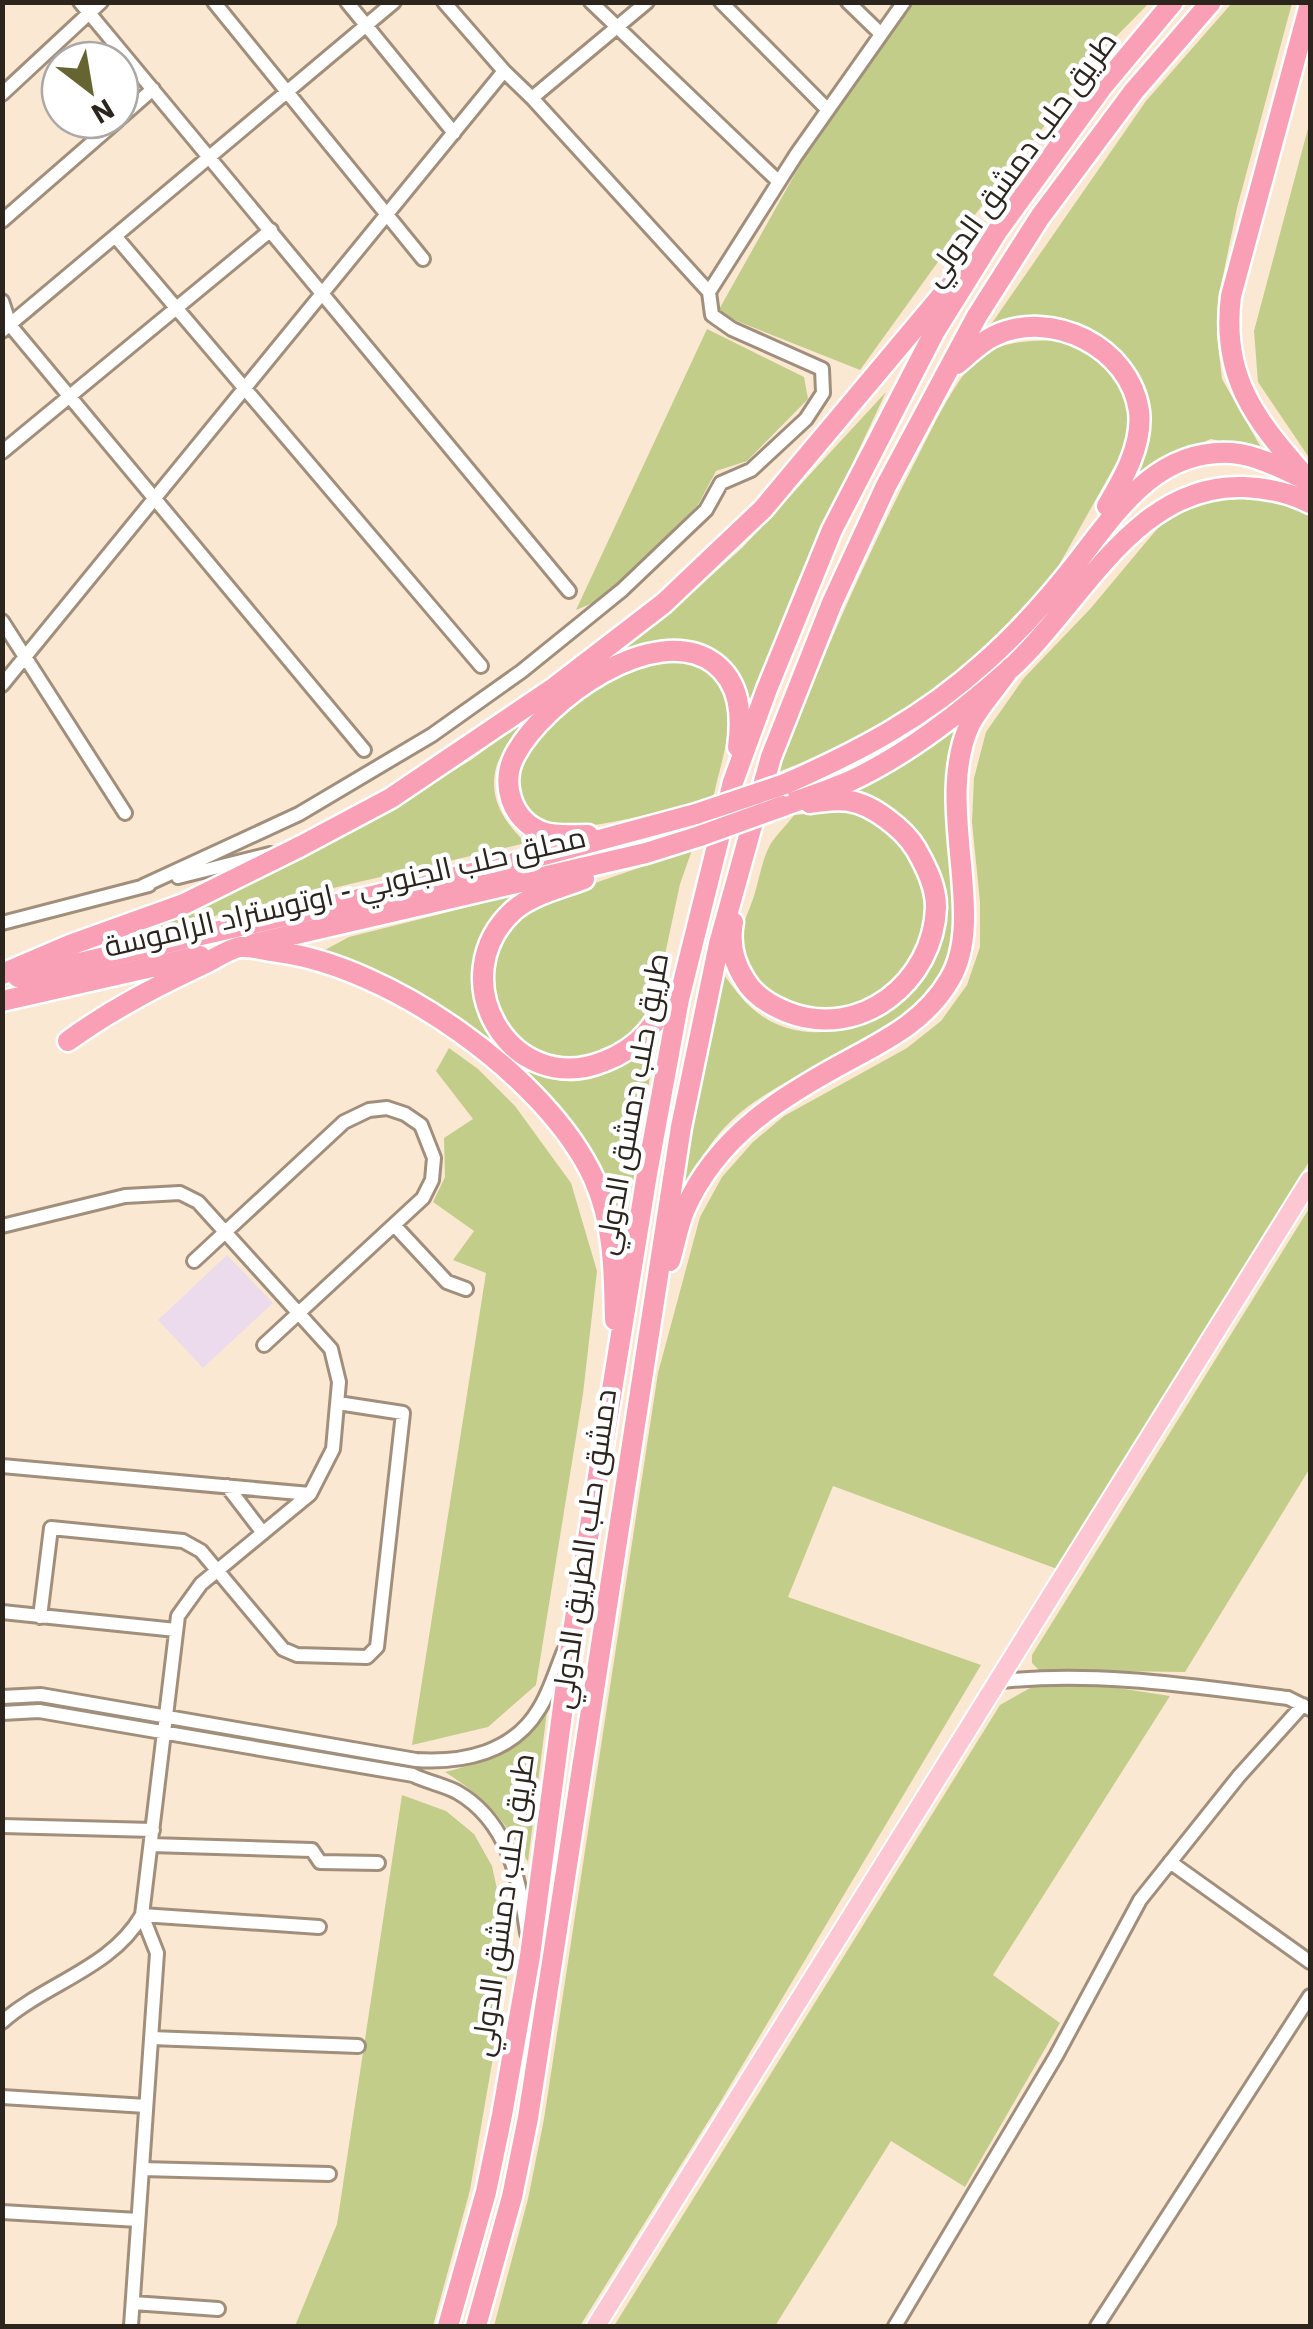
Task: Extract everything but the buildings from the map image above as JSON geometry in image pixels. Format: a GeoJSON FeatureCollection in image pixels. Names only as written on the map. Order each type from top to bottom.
{"type":"FeatureCollection","features":[{"type":"Feature","properties":{"kind":"highway","name":"طريق حلب دمشق الدولي"},"geometry":{"type":"LineString","coordinates":[[448,2326],[486,2192],[530,1956],[574,1631],[647,1174],[696,923],[733,782],[832,530],[935,331],[998,230],[1102,88],[1173,2]]}},
{"type":"Feature","properties":{"kind":"highway","name":"طريق حلب دمشق الدولي"},"geometry":{"type":"LineString","coordinates":[[641,1369],[681,1127],[719,944],[771,758],[832,603],[886,486],[977,316],[1040,217],[1134,91],[1211,2]]}},
{"type":"Feature","properties":{"kind":"highway"},"geometry":{"type":"LineString","coordinates":[[1306,490],[1243,394],[1227,329],[1231,296],[1310,4]]}},
{"type":"Feature","properties":{"kind":"highway"},"geometry":{"type":"LineString","coordinates":[[2,977],[70,945],[184,904],[302,846],[391,798],[555,687],[664,603],[763,509],[998,230]]}},
{"type":"Feature","properties":{"kind":"highway"},"geometry":{"type":"LineString","coordinates":[[947,372],[995,335],[1038,327],[1074,332],[1105,351],[1125,376],[1138,411],[1135,446],[1124,477],[1078,561]]}},
{"type":"Feature","properties":{"kind":"highway"},"geometry":{"type":"LineString","coordinates":[[784,795],[925,710],[985,662],[1038,609],[1113,512],[1135,489],[1169,466],[1202,454],[1235,453],[1306,490]]}},
{"type":"Feature","properties":{"kind":"highway"},"geometry":{"type":"LineString","coordinates":[[784,795],[849,782],[902,751],[1010,668],[1058,620],[1124,540],[1156,512],[1189,494],[1222,486],[1306,490]]}},
{"type":"Feature","properties":{"kind":"highway"},"geometry":{"type":"LineString","coordinates":[[644,829],[601,835],[544,833],[521,818],[509,792],[510,768],[523,743],[572,696],[610,669],[642,655],[677,650],[692,652],[718,666],[739,701],[741,718],[733,782]]}},
{"type":"Feature","properties":{"kind":"highway"},"geometry":{"type":"LineString","coordinates":[[641,1369],[684,1211],[708,1168],[741,1130],[774,1102],[897,1034],[928,1010],[952,977],[963,944],[955,822],[958,776],[970,724],[1010,668]]}},
{"type":"Feature","properties":{"kind":"highway"},"geometry":{"type":"LineString","coordinates":[[748,844],[730,936],[735,965],[750,988],[772,1006],[802,1018],[836,1020],[874,1008],[908,983],[929,948],[936,904],[930,873],[911,842],[880,814],[851,800],[784,795]]}},
{"type":"Feature","properties":{"kind":"highway","name":"محلق حلب الجنوبي - اوتوستراد الراموسة"},"geometry":{"type":"LineString","coordinates":[[2,977],[504,866],[696,814],[784,795]]}},
{"type":"Feature","properties":{"kind":"highway","name":"محلق حلب الجنوبي - اوتوستراد الراموسة"},"geometry":{"type":"LineString","coordinates":[[2,1001],[646,854],[700,836],[784,795]]}},
{"type":"Feature","properties":{"kind":"highway"},"geometry":{"type":"LineString","coordinates":[[646,854],[530,899],[504,920],[484,964],[484,999],[495,1024],[523,1056],[546,1067],[576,1070],[616,1057],[644,1036],[662,1012],[696,923]]}},
{"type":"Feature","properties":{"kind":"highway"},"geometry":{"type":"LineString","coordinates":[[68,1041],[134,997],[239,947],[325,962],[404,996],[492,1059],[558,1120],[578,1148],[604,1206],[614,1275],[616,1372]]}},
{"type":"Feature","properties":{"kind":"highway","name":"دمشق حلب الطريق الدولي"},"geometry":{"type":"LineString","coordinates":[[479,2326],[518,2165],[555,1958],[641,1369]]}},
{"type":"Feature","properties":{"kind":"main road"},"geometry":{"type":"LineString","coordinates":[[596,2326],[1310,1180]]}},
{"type":"Feature","properties":{"kind":"street"},"geometry":{"type":"LineString","coordinates":[[2,94],[85,8],[101,2]]}},
{"type":"Feature","properties":{"kind":"street"},"geometry":{"type":"LineString","coordinates":[[214,2],[423,259]]}},
{"type":"Feature","properties":{"kind":"street"},"geometry":{"type":"LineString","coordinates":[[347,2],[454,132]]}},
{"type":"Feature","properties":{"kind":"street"},"geometry":{"type":"LineString","coordinates":[[6,328],[394,2]]}},
{"type":"Feature","properties":{"kind":"street"},"geometry":{"type":"LineString","coordinates":[[444,2],[504,72],[710,292]]}},
{"type":"Feature","properties":{"kind":"street"},"geometry":{"type":"LineString","coordinates":[[591,2],[779,182]]}},
{"type":"Feature","properties":{"kind":"street"},"geometry":{"type":"LineString","coordinates":[[532,98],[646,2]]}},
{"type":"Feature","properties":{"kind":"street"},"geometry":{"type":"LineString","coordinates":[[721,2],[828,110]]}},
{"type":"Feature","properties":{"kind":"street"},"geometry":{"type":"LineString","coordinates":[[848,2],[881,34]]}},
{"type":"Feature","properties":{"kind":"street"},"geometry":{"type":"LineString","coordinates":[[143,886],[299,814],[432,735],[522,671],[622,590],[706,510],[720,483],[751,470],[806,419],[823,394],[822,369],[732,329],[712,315],[710,292],[779,182],[904,2]]}},
{"type":"Feature","properties":{"kind":"street"},"geometry":{"type":"LineString","coordinates":[[85,8],[569,590]]}},
{"type":"Feature","properties":{"kind":"street"},"geometry":{"type":"LineString","coordinates":[[2,684],[504,72]]}},
{"type":"Feature","properties":{"kind":"street"},"geometry":{"type":"LineString","coordinates":[[140,101],[152,90]]}},
{"type":"Feature","properties":{"kind":"street"},"geometry":{"type":"LineString","coordinates":[[2,221],[95,140]]}},
{"type":"Feature","properties":{"kind":"street"},"geometry":{"type":"LineString","coordinates":[[2,452],[271,230]]}},
{"type":"Feature","properties":{"kind":"street"},"geometry":{"type":"LineString","coordinates":[[116,236],[481,666]]}},
{"type":"Feature","properties":{"kind":"street"},"geometry":{"type":"LineString","coordinates":[[2,302],[6,328],[156,497],[364,750]]}},
{"type":"Feature","properties":{"kind":"street"},"geometry":{"type":"LineString","coordinates":[[2,621],[125,812]]}},
{"type":"Feature","properties":{"kind":"street"},"geometry":{"type":"LineString","coordinates":[[2,923],[302,846]]}},
{"type":"Feature","properties":{"kind":"street"},"geometry":{"type":"LineString","coordinates":[[194,1261],[356,1114],[387,1108],[406,1114],[421,1125],[434,1158],[432,1180],[423,1198],[264,1346]]}},
{"type":"Feature","properties":{"kind":"street"},"geometry":{"type":"LineString","coordinates":[[2,1226],[124,1196],[180,1193],[198,1202],[331,1349],[340,1382],[334,1449],[310,1494],[217,1571],[186,1600],[178,1616],[142,1915],[131,1934],[110,1953],[2,2022]]}},
{"type":"Feature","properties":{"kind":"street"},"geometry":{"type":"LineString","coordinates":[[394,1225],[447,1282],[466,1288]]}},
{"type":"Feature","properties":{"kind":"street"},"geometry":{"type":"LineString","coordinates":[[40,1617],[51,1528],[183,1541],[201,1550],[282,1649],[297,1655],[367,1657],[376,1647],[403,1413],[338,1403]]}},
{"type":"Feature","properties":{"kind":"street"},"geometry":{"type":"LineString","coordinates":[[2,1466],[310,1494]]}},
{"type":"Feature","properties":{"kind":"street"},"geometry":{"type":"LineString","coordinates":[[227,1486],[264,1533]]}},
{"type":"Feature","properties":{"kind":"street"},"geometry":{"type":"LineString","coordinates":[[2,1612],[176,1630]]}},
{"type":"Feature","properties":{"kind":"street"},"geometry":{"type":"LineString","coordinates":[[2,1697],[42,1695],[427,1761],[454,1761],[488,1752],[518,1735],[539,1710],[574,1631]]}},
{"type":"Feature","properties":{"kind":"street"},"geometry":{"type":"LineString","coordinates":[[901,2324],[1056,2056],[1140,1900],[1239,1776],[1307,1707],[1288,1698],[1114,1677],[1001,1680]]}},
{"type":"Feature","properties":{"kind":"street"},"geometry":{"type":"LineString","coordinates":[[2,1713],[39,1711],[414,1775],[457,1792],[490,1820],[512,1858],[530,1956]]}},
{"type":"Feature","properties":{"kind":"street"},"geometry":{"type":"LineString","coordinates":[[424,1780],[427,1761]]}},
{"type":"Feature","properties":{"kind":"street"},"geometry":{"type":"LineString","coordinates":[[2,1826],[153,1830]]}},
{"type":"Feature","properties":{"kind":"street"},"geometry":{"type":"LineString","coordinates":[[151,1845],[312,1850],[320,1862],[378,1863]]}},
{"type":"Feature","properties":{"kind":"street"},"geometry":{"type":"LineString","coordinates":[[1170,1862],[1310,1962]]}},
{"type":"Feature","properties":{"kind":"street"},"geometry":{"type":"LineString","coordinates":[[142,1915],[319,1928]]}},
{"type":"Feature","properties":{"kind":"street"},"geometry":{"type":"LineString","coordinates":[[131,2326],[156,1954],[142,1915]]}},
{"type":"Feature","properties":{"kind":"street"},"geometry":{"type":"LineString","coordinates":[[1097,2326],[1310,1996]]}},
{"type":"Feature","properties":{"kind":"street"},"geometry":{"type":"LineString","coordinates":[[151,2038],[358,2046]]}},
{"type":"Feature","properties":{"kind":"street"},"geometry":{"type":"LineString","coordinates":[[2,2096],[146,2106]]}},
{"type":"Feature","properties":{"kind":"street"},"geometry":{"type":"LineString","coordinates":[[142,2169],[329,2174]]}},
{"type":"Feature","properties":{"kind":"street"},"geometry":{"type":"LineString","coordinates":[[2,2212],[138,2220]]}},
{"type":"Feature","properties":{"kind":"street"},"geometry":{"type":"LineString","coordinates":[[133,2303],[218,2309]]}},
{"type":"Feature","properties":{"kind":"shaded area"},"geometry":{"type":"Polygon","coordinates":[[[227,1255],[273,1303],[203,1368],[158,1320],[227,1255]]]}},
{"type":"Feature","properties":{"kind":"green space"},"geometry":{"type":"Polygon","coordinates":[[[914,3],[1149,3],[1105,48],[935,266],[860,370],[717,313],[814,140],[914,3]]]}},
{"type":"Feature","properties":{"kind":"green space"},"geometry":{"type":"Polygon","coordinates":[[[1232,3],[1292,3],[1237,208],[1220,290],[1217,335],[1222,379],[1263,451],[1211,439],[1161,460],[1130,481],[1146,440],[1150,415],[1124,358],[1110,342],[1076,325],[1035,320],[992,323],[1146,101],[1232,3]]]}},
{"type":"Feature","properties":{"kind":"green space"},"geometry":{"type":"Polygon","coordinates":[[[1310,121],[1310,459],[1258,382],[1254,331],[1310,121]]]}},
{"type":"Feature","properties":{"kind":"green space"},"geometry":{"type":"Polygon","coordinates":[[[707,329],[804,377],[808,399],[747,461],[716,471],[698,505],[607,597],[576,610],[707,329]]]}},
{"type":"Feature","properties":{"kind":"green space"},"geometry":{"type":"Polygon","coordinates":[[[1067,340],[1095,357],[1118,381],[1129,411],[1127,444],[1054,574],[990,642],[943,684],[889,722],[778,772],[861,573],[956,386],[975,362],[993,349],[1024,342],[1067,340]]]}},
{"type":"Feature","properties":{"kind":"green space"},"geometry":{"type":"Polygon","coordinates":[[[886,392],[796,584],[748,707],[691,645],[644,646],[560,697],[503,752],[494,779],[496,800],[505,819],[526,843],[107,941],[392,808],[471,760],[671,612],[742,548],[886,392]]]}},
{"type":"Feature","properties":{"kind":"green space"},"geometry":{"type":"Polygon","coordinates":[[[1212,497],[1278,500],[1310,515],[1310,1160],[1057,1569],[833,1486],[788,1597],[981,1665],[721,2101],[580,2326],[494,2326],[528,2199],[544,2119],[658,1373],[700,1217],[722,1177],[753,1142],[784,1116],[907,1048],[941,1021],[967,985],[980,947],[972,822],[974,778],[986,732],[1024,678],[1091,608],[1167,517],[1212,497]]]}},
{"type":"Feature","properties":{"kind":"green space"},"geometry":{"type":"Polygon","coordinates":[[[658,659],[698,663],[714,674],[724,688],[729,722],[714,794],[710,799],[650,814],[575,828],[538,824],[519,796],[517,774],[525,753],[564,712],[615,679],[658,659]]]}},
{"type":"Feature","properties":{"kind":"green space"},"geometry":{"type":"Polygon","coordinates":[[[959,725],[946,799],[957,914],[954,950],[948,967],[932,993],[909,1014],[756,1100],[732,1120],[709,1146],[681,1196],[721,971],[762,1016],[792,1029],[823,1032],[855,1025],[884,1011],[910,990],[930,965],[943,935],[947,904],[940,879],[892,811],[853,791],[959,725]]]}},
{"type":"Feature","properties":{"kind":"green space"},"geometry":{"type":"Polygon","coordinates":[[[848,811],[887,834],[906,856],[923,898],[923,932],[911,962],[890,985],[863,1002],[833,1009],[802,1007],[773,994],[750,968],[741,947],[741,935],[767,851],[794,815],[848,811]]]}},
{"type":"Feature","properties":{"kind":"green space"},"geometry":{"type":"Polygon","coordinates":[[[692,850],[680,884],[653,1011],[642,1027],[620,1044],[593,1056],[559,1061],[531,1053],[511,1035],[498,1011],[493,983],[496,954],[509,927],[542,901],[692,850]]]}},
{"type":"Feature","properties":{"kind":"green space"},"geometry":{"type":"Polygon","coordinates":[[[520,894],[484,937],[473,971],[479,1012],[503,1048],[538,1074],[579,1081],[610,1072],[655,1044],[621,1262],[580,1136],[396,983],[323,951],[349,937],[520,894]]]}},
{"type":"Feature","properties":{"kind":"green space"},"geometry":{"type":"Polygon","coordinates":[[[449,1048],[478,1069],[515,1106],[571,1183],[597,1271],[583,1394],[536,1685],[488,1727],[412,1745],[486,1273],[453,1260],[474,1231],[433,1202],[445,1177],[444,1138],[473,1119],[436,1071],[449,1048]]]}},
{"type":"Feature","properties":{"kind":"green space"},"geometry":{"type":"Polygon","coordinates":[[[1310,1207],[1310,1468],[1185,1672],[1039,1670],[1032,1663],[1032,1655],[1310,1207]]]}},
{"type":"Feature","properties":{"kind":"green space"},"geometry":{"type":"Polygon","coordinates":[[[1066,1680],[1170,1696],[993,1975],[1060,2023],[965,2187],[891,2141],[775,2326],[614,2326],[1000,1705],[1030,1688],[1066,1680]]]}},
{"type":"Feature","properties":{"kind":"green space"},"geometry":{"type":"Polygon","coordinates":[[[547,1711],[528,1862],[493,1811],[445,1772],[476,1763],[514,1744],[547,1711]]]}},
{"type":"Feature","properties":{"kind":"green space"},"geometry":{"type":"Polygon","coordinates":[[[402,1795],[446,1811],[474,1834],[492,1866],[511,1954],[470,2190],[433,2326],[295,2326],[337,2224],[402,1795]]]}}]}
